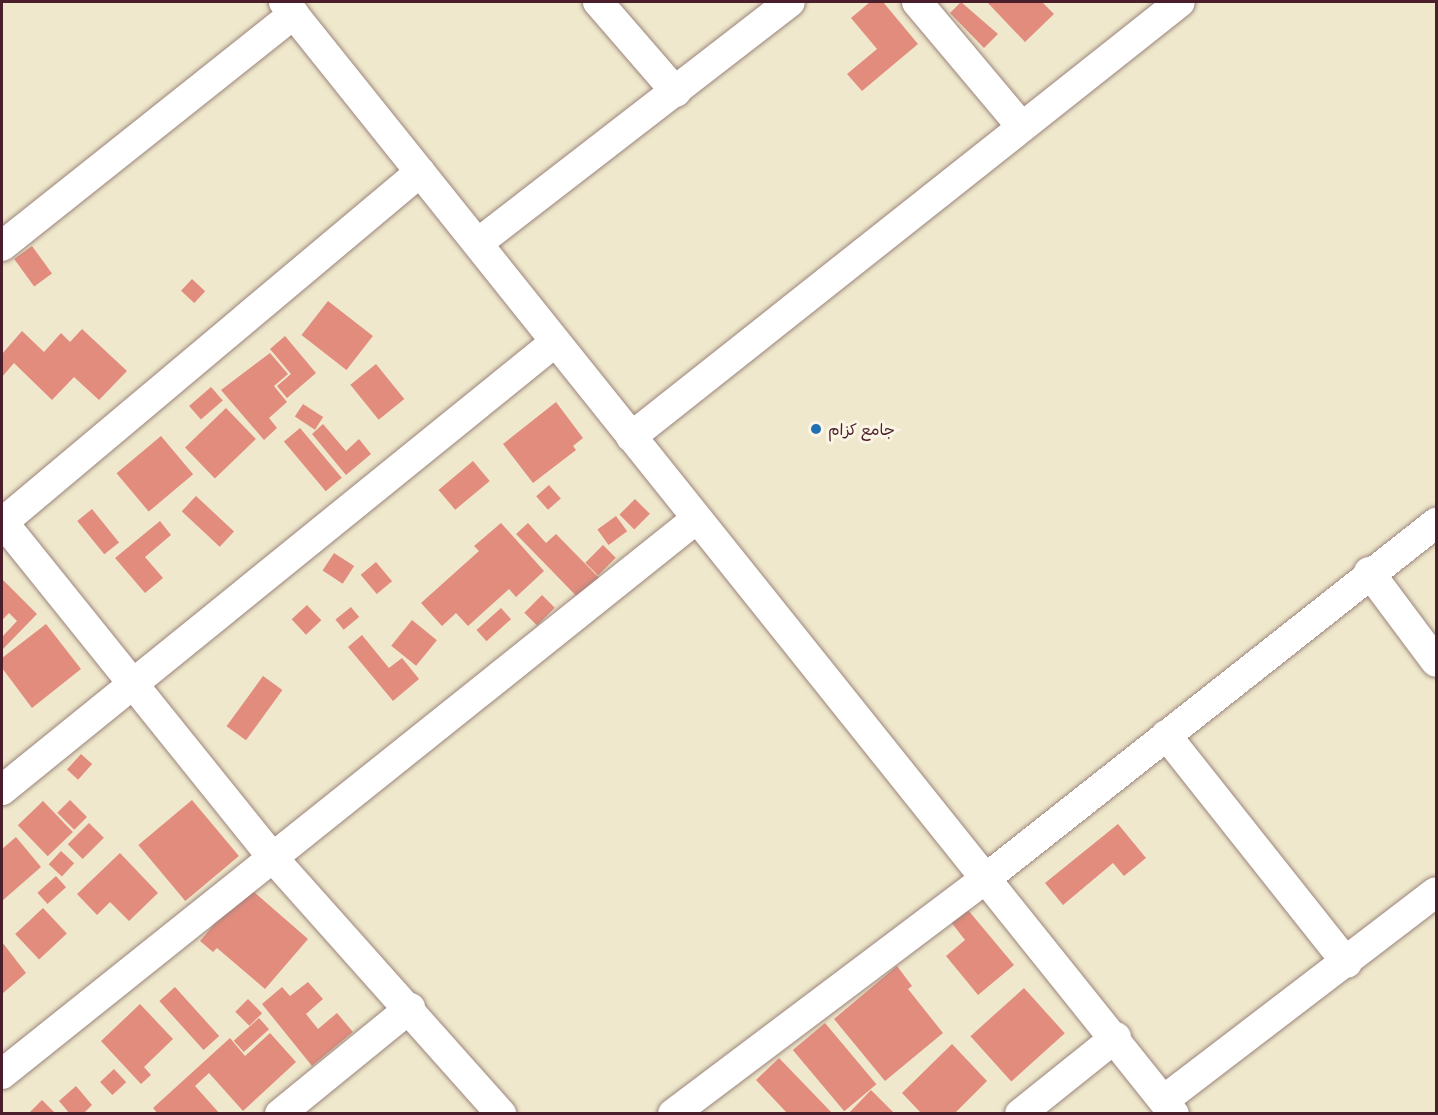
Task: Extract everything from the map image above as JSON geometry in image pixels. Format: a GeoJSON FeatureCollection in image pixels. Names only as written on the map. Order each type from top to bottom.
{"type":"FeatureCollection","features":[{"type":"Feature","properties":{"kind":"street"},"geometry":{"type":"LineString","coordinates":[[598,2],[676,92]]}},
{"type":"Feature","properties":{"kind":"street"},"geometry":{"type":"LineString","coordinates":[[478,243],[790,2]]}},
{"type":"Feature","properties":{"kind":"street"},"geometry":{"type":"LineString","coordinates":[[917,2],[1022,127]]}},
{"type":"Feature","properties":{"kind":"street"},"geometry":{"type":"LineString","coordinates":[[631,436],[1180,2]]}},
{"type":"Feature","properties":{"kind":"street"},"geometry":{"type":"LineString","coordinates":[[2,246],[289,8],[478,243],[695,520],[985,879],[1116,1037],[1169,1107],[1437,891]]}},
{"type":"Feature","properties":{"kind":"street"},"geometry":{"type":"LineString","coordinates":[[420,172],[2,522],[273,858],[410,1008],[501,1113]]}},
{"type":"Feature","properties":{"kind":"street"},"geometry":{"type":"LineString","coordinates":[[2,790],[555,342]]}},
{"type":"Feature","properties":{"kind":"street"},"geometry":{"type":"LineString","coordinates":[[2,1074],[695,520]]}},
{"type":"Feature","properties":{"kind":"street"},"geometry":{"type":"LineString","coordinates":[[674,1113],[985,879],[1369,572],[1437,523]]}},
{"type":"Feature","properties":{"kind":"street"},"geometry":{"type":"LineString","coordinates":[[1369,572],[1437,662]]}},
{"type":"Feature","properties":{"kind":"street"},"geometry":{"type":"LineString","coordinates":[[1167,735],[1347,963]]}},
{"type":"Feature","properties":{"kind":"street"},"geometry":{"type":"LineString","coordinates":[[280,1113],[410,1008]]}},
{"type":"Feature","properties":{"kind":"street"},"geometry":{"type":"LineString","coordinates":[[1020,1113],[1116,1037]]}},
{"type":"Feature","properties":{"kind":"building"},"geometry":{"type":"Polygon","coordinates":[[[870,2],[883,2],[918,44],[862,91],[847,74],[877,49],[851,18],[870,2]]]}},
{"type":"Feature","properties":{"kind":"building"},"geometry":{"type":"Polygon","coordinates":[[[961,2],[998,34],[984,48],[950,13],[961,2]]]}},
{"type":"Feature","properties":{"kind":"building"},"geometry":{"type":"Polygon","coordinates":[[[987,2],[1042,2],[1054,14],[1025,42],[987,2]]]}},
{"type":"Feature","properties":{"kind":"building"},"geometry":{"type":"Polygon","coordinates":[[[32,246],[52,274],[34,286],[14,259],[32,246]]]}},
{"type":"Feature","properties":{"kind":"building"},"geometry":{"type":"Polygon","coordinates":[[[192,279],[205,291],[194,303],[181,291],[192,279]]]}},
{"type":"Feature","properties":{"kind":"building"},"geometry":{"type":"Polygon","coordinates":[[[328,301],[373,336],[346,370],[302,335],[328,301]]]}},
{"type":"Feature","properties":{"kind":"building"},"geometry":{"type":"Polygon","coordinates":[[[82,329],[127,371],[99,400],[74,377],[52,400],[14,363],[2,377],[2,354],[22,331],[44,352],[61,333],[70,342],[82,329]]]}},
{"type":"Feature","properties":{"kind":"building"},"geometry":{"type":"Polygon","coordinates":[[[285,336],[316,373],[287,398],[277,386],[291,374],[270,349],[285,336]]]}},
{"type":"Feature","properties":{"kind":"building"},"geometry":{"type":"Polygon","coordinates":[[[270,353],[288,374],[274,386],[287,402],[269,418],[277,428],[264,440],[221,390],[270,353]]]}},
{"type":"Feature","properties":{"kind":"building"},"geometry":{"type":"Polygon","coordinates":[[[376,364],[404,399],[379,420],[350,385],[376,364]]]}},
{"type":"Feature","properties":{"kind":"building"},"geometry":{"type":"Polygon","coordinates":[[[211,387],[223,401],[201,420],[189,406],[211,387]]]}},
{"type":"Feature","properties":{"kind":"building"},"geometry":{"type":"Polygon","coordinates":[[[556,402],[583,438],[573,446],[576,450],[533,483],[503,444],[556,402]]]}},
{"type":"Feature","properties":{"kind":"building"},"geometry":{"type":"Polygon","coordinates":[[[303,404],[323,417],[315,430],[295,417],[303,404]]]}},
{"type":"Feature","properties":{"kind":"building"},"geometry":{"type":"Polygon","coordinates":[[[226,408],[256,439],[215,479],[185,448],[226,408]]]}},
{"type":"Feature","properties":{"kind":"building"},"geometry":{"type":"Polygon","coordinates":[[[323,424],[346,451],[359,439],[371,454],[346,475],[312,434],[323,424]]]}},
{"type":"Feature","properties":{"kind":"building"},"geometry":{"type":"Polygon","coordinates":[[[300,428],[342,478],[326,491],[284,441],[300,428]]]}},
{"type":"Feature","properties":{"kind":"building"},"geometry":{"type":"Polygon","coordinates":[[[161,436],[193,474],[149,512],[117,473],[161,436]]]}},
{"type":"Feature","properties":{"kind":"building"},"geometry":{"type":"Polygon","coordinates":[[[473,461],[490,481],[455,510],[439,490],[473,461]]]}},
{"type":"Feature","properties":{"kind":"building"},"geometry":{"type":"Polygon","coordinates":[[[549,485],[561,499],[548,510],[536,496],[549,485]]]}},
{"type":"Feature","properties":{"kind":"building"},"geometry":{"type":"Polygon","coordinates":[[[196,496],[234,531],[220,547],[182,511],[196,496]]]}},
{"type":"Feature","properties":{"kind":"building"},"geometry":{"type":"Polygon","coordinates":[[[635,499],[650,514],[634,529],[619,515],[635,499]]]}},
{"type":"Feature","properties":{"kind":"building"},"geometry":{"type":"Polygon","coordinates":[[[92,509],[119,542],[104,554],[77,521],[92,509]]]}},
{"type":"Feature","properties":{"kind":"building"},"geometry":{"type":"Polygon","coordinates":[[[616,516],[627,531],[609,545],[597,530],[616,516]]]}},
{"type":"Feature","properties":{"kind":"building"},"geometry":{"type":"Polygon","coordinates":[[[160,521],[171,535],[145,557],[163,578],[145,593],[115,558],[160,521]]]}},
{"type":"Feature","properties":{"kind":"building"},"geometry":{"type":"Polygon","coordinates":[[[501,523],[544,571],[516,597],[509,589],[468,626],[456,613],[442,626],[421,603],[479,551],[474,546],[501,523]]]}},
{"type":"Feature","properties":{"kind":"building"},"geometry":{"type":"Polygon","coordinates":[[[528,523],[546,543],[556,534],[610,589],[589,609],[516,534],[528,523]]]}},
{"type":"Feature","properties":{"kind":"building"},"geometry":{"type":"Polygon","coordinates":[[[603,545],[616,558],[598,575],[585,563],[603,545]]]}},
{"type":"Feature","properties":{"kind":"building"},"geometry":{"type":"Polygon","coordinates":[[[334,553],[354,566],[343,584],[323,571],[334,553]]]}},
{"type":"Feature","properties":{"kind":"building"},"geometry":{"type":"Polygon","coordinates":[[[376,562],[392,581],[377,594],[361,575],[376,562]]]}},
{"type":"Feature","properties":{"kind":"building"},"geometry":{"type":"Polygon","coordinates":[[[2,579],[37,614],[2,650],[2,637],[17,621],[9,613],[2,620],[2,579]]]}},
{"type":"Feature","properties":{"kind":"building"},"geometry":{"type":"Polygon","coordinates":[[[542,595],[555,608],[537,625],[524,613],[542,595]]]}},
{"type":"Feature","properties":{"kind":"building"},"geometry":{"type":"Polygon","coordinates":[[[307,605],[321,620],[306,635],[292,619],[307,605]]]}},
{"type":"Feature","properties":{"kind":"building"},"geometry":{"type":"Polygon","coordinates":[[[351,607],[359,617],[344,630],[335,620],[351,607]]]}},
{"type":"Feature","properties":{"kind":"building"},"geometry":{"type":"Polygon","coordinates":[[[501,608],[511,619],[487,641],[476,630],[501,608]]]}},
{"type":"Feature","properties":{"kind":"building"},"geometry":{"type":"Polygon","coordinates":[[[412,620],[437,640],[416,666],[391,646],[412,620]]]}},
{"type":"Feature","properties":{"kind":"building"},"geometry":{"type":"Polygon","coordinates":[[[46,624],[81,669],[32,708],[2,668],[2,658],[46,624]]]}},
{"type":"Feature","properties":{"kind":"building"},"geometry":{"type":"Polygon","coordinates":[[[362,635],[389,668],[402,658],[419,679],[393,701],[348,647],[362,635]]]}},
{"type":"Feature","properties":{"kind":"building"},"geometry":{"type":"Polygon","coordinates":[[[263,676],[282,690],[246,740],[227,726],[263,676]]]}},
{"type":"Feature","properties":{"kind":"building"},"geometry":{"type":"Polygon","coordinates":[[[81,754],[92,764],[78,780],[67,770],[81,754]]]}},
{"type":"Feature","properties":{"kind":"building"},"geometry":{"type":"Polygon","coordinates":[[[70,800],[87,817],[74,830],[57,813],[70,800]]]}},
{"type":"Feature","properties":{"kind":"building"},"geometry":{"type":"Polygon","coordinates":[[[192,800],[239,856],[185,901],[138,845],[192,800]]]}},
{"type":"Feature","properties":{"kind":"building"},"geometry":{"type":"Polygon","coordinates":[[[43,801],[73,832],[48,856],[18,825],[43,801]]]}},
{"type":"Feature","properties":{"kind":"building"},"geometry":{"type":"Polygon","coordinates":[[[89,823],[104,838],[83,859],[68,844],[89,823]]]}},
{"type":"Feature","properties":{"kind":"building"},"geometry":{"type":"Polygon","coordinates":[[[1118,824],[1146,858],[1124,876],[1113,863],[1063,905],[1045,883],[1118,824]]]}},
{"type":"Feature","properties":{"kind":"building"},"geometry":{"type":"Polygon","coordinates":[[[16,837],[41,867],[2,901],[2,849],[16,837]]]}},
{"type":"Feature","properties":{"kind":"building"},"geometry":{"type":"Polygon","coordinates":[[[61,851],[74,863],[62,876],[49,864],[61,851]]]}},
{"type":"Feature","properties":{"kind":"building"},"geometry":{"type":"Polygon","coordinates":[[[120,853],[158,893],[129,921],[110,902],[97,915],[77,894],[120,853]]]}},
{"type":"Feature","properties":{"kind":"building"},"geometry":{"type":"Polygon","coordinates":[[[56,876],[66,887],[47,904],[37,893],[56,876]]]}},
{"type":"Feature","properties":{"kind":"building"},"geometry":{"type":"Polygon","coordinates":[[[247,886],[308,939],[265,989],[217,948],[213,952],[200,941],[247,886]]]}},
{"type":"Feature","properties":{"kind":"building"},"geometry":{"type":"Polygon","coordinates":[[[963,904],[1014,965],[978,995],[946,956],[965,940],[947,917],[963,904]]]}},
{"type":"Feature","properties":{"kind":"building"},"geometry":{"type":"Polygon","coordinates":[[[43,908],[67,934],[39,960],[15,934],[43,908]]]}},
{"type":"Feature","properties":{"kind":"building"},"geometry":{"type":"Polygon","coordinates":[[[2,942],[26,973],[2,994],[2,942]]]}},
{"type":"Feature","properties":{"kind":"building"},"geometry":{"type":"Polygon","coordinates":[[[897,966],[912,986],[908,989],[943,1033],[885,1081],[834,1019],[897,966]]]}},
{"type":"Feature","properties":{"kind":"building"},"geometry":{"type":"Polygon","coordinates":[[[308,982],[323,999],[306,1014],[318,1029],[337,1013],[353,1032],[312,1066],[262,1004],[282,987],[290,996],[308,982]]]}},
{"type":"Feature","properties":{"kind":"building"},"geometry":{"type":"Polygon","coordinates":[[[175,987],[219,1036],[204,1050],[159,1001],[175,987]]]}},
{"type":"Feature","properties":{"kind":"building"},"geometry":{"type":"Polygon","coordinates":[[[1024,988],[1065,1033],[1011,1082],[970,1036],[1024,988]]]}},
{"type":"Feature","properties":{"kind":"building"},"geometry":{"type":"Polygon","coordinates":[[[248,999],[262,1013],[249,1026],[235,1012],[248,999]]]}},
{"type":"Feature","properties":{"kind":"building"},"geometry":{"type":"Polygon","coordinates":[[[140,1004],[173,1039],[144,1067],[151,1075],[141,1084],[101,1041],[140,1004]]]}},
{"type":"Feature","properties":{"kind":"building"},"geometry":{"type":"Polygon","coordinates":[[[259,1018],[269,1029],[244,1052],[234,1041],[259,1018]]]}},
{"type":"Feature","properties":{"kind":"building"},"geometry":{"type":"Polygon","coordinates":[[[825,1023],[876,1084],[844,1111],[793,1050],[825,1023]]]}},
{"type":"Feature","properties":{"kind":"building"},"geometry":{"type":"Polygon","coordinates":[[[270,1033],[296,1062],[243,1111],[209,1073],[195,1086],[220,1114],[158,1114],[153,1108],[230,1038],[245,1056],[270,1033]]]}},
{"type":"Feature","properties":{"kind":"building"},"geometry":{"type":"Polygon","coordinates":[[[952,1044],[987,1081],[954,1114],[922,1114],[902,1093],[952,1044]]]}},
{"type":"Feature","properties":{"kind":"building"},"geometry":{"type":"Polygon","coordinates":[[[779,1058],[833,1114],[788,1114],[756,1080],[779,1058]]]}},
{"type":"Feature","properties":{"kind":"building"},"geometry":{"type":"Polygon","coordinates":[[[114,1069],[126,1082],[112,1095],[100,1082],[114,1069]]]}},
{"type":"Feature","properties":{"kind":"building"},"geometry":{"type":"Polygon","coordinates":[[[76,1086],[92,1105],[83,1114],[70,1114],[59,1101],[76,1086]]]}},
{"type":"Feature","properties":{"kind":"building"},"geometry":{"type":"Polygon","coordinates":[[[871,1090],[895,1114],[848,1114],[871,1090]]]}},
{"type":"Feature","properties":{"kind":"building"},"geometry":{"type":"Polygon","coordinates":[[[42,1100],[56,1114],[28,1114],[42,1100]]]}},
{"type":"Feature","properties":{"kind":"place","name":"جامع كزام"},"geometry":{"type":"Point","coordinates":[816,429]}}]}
